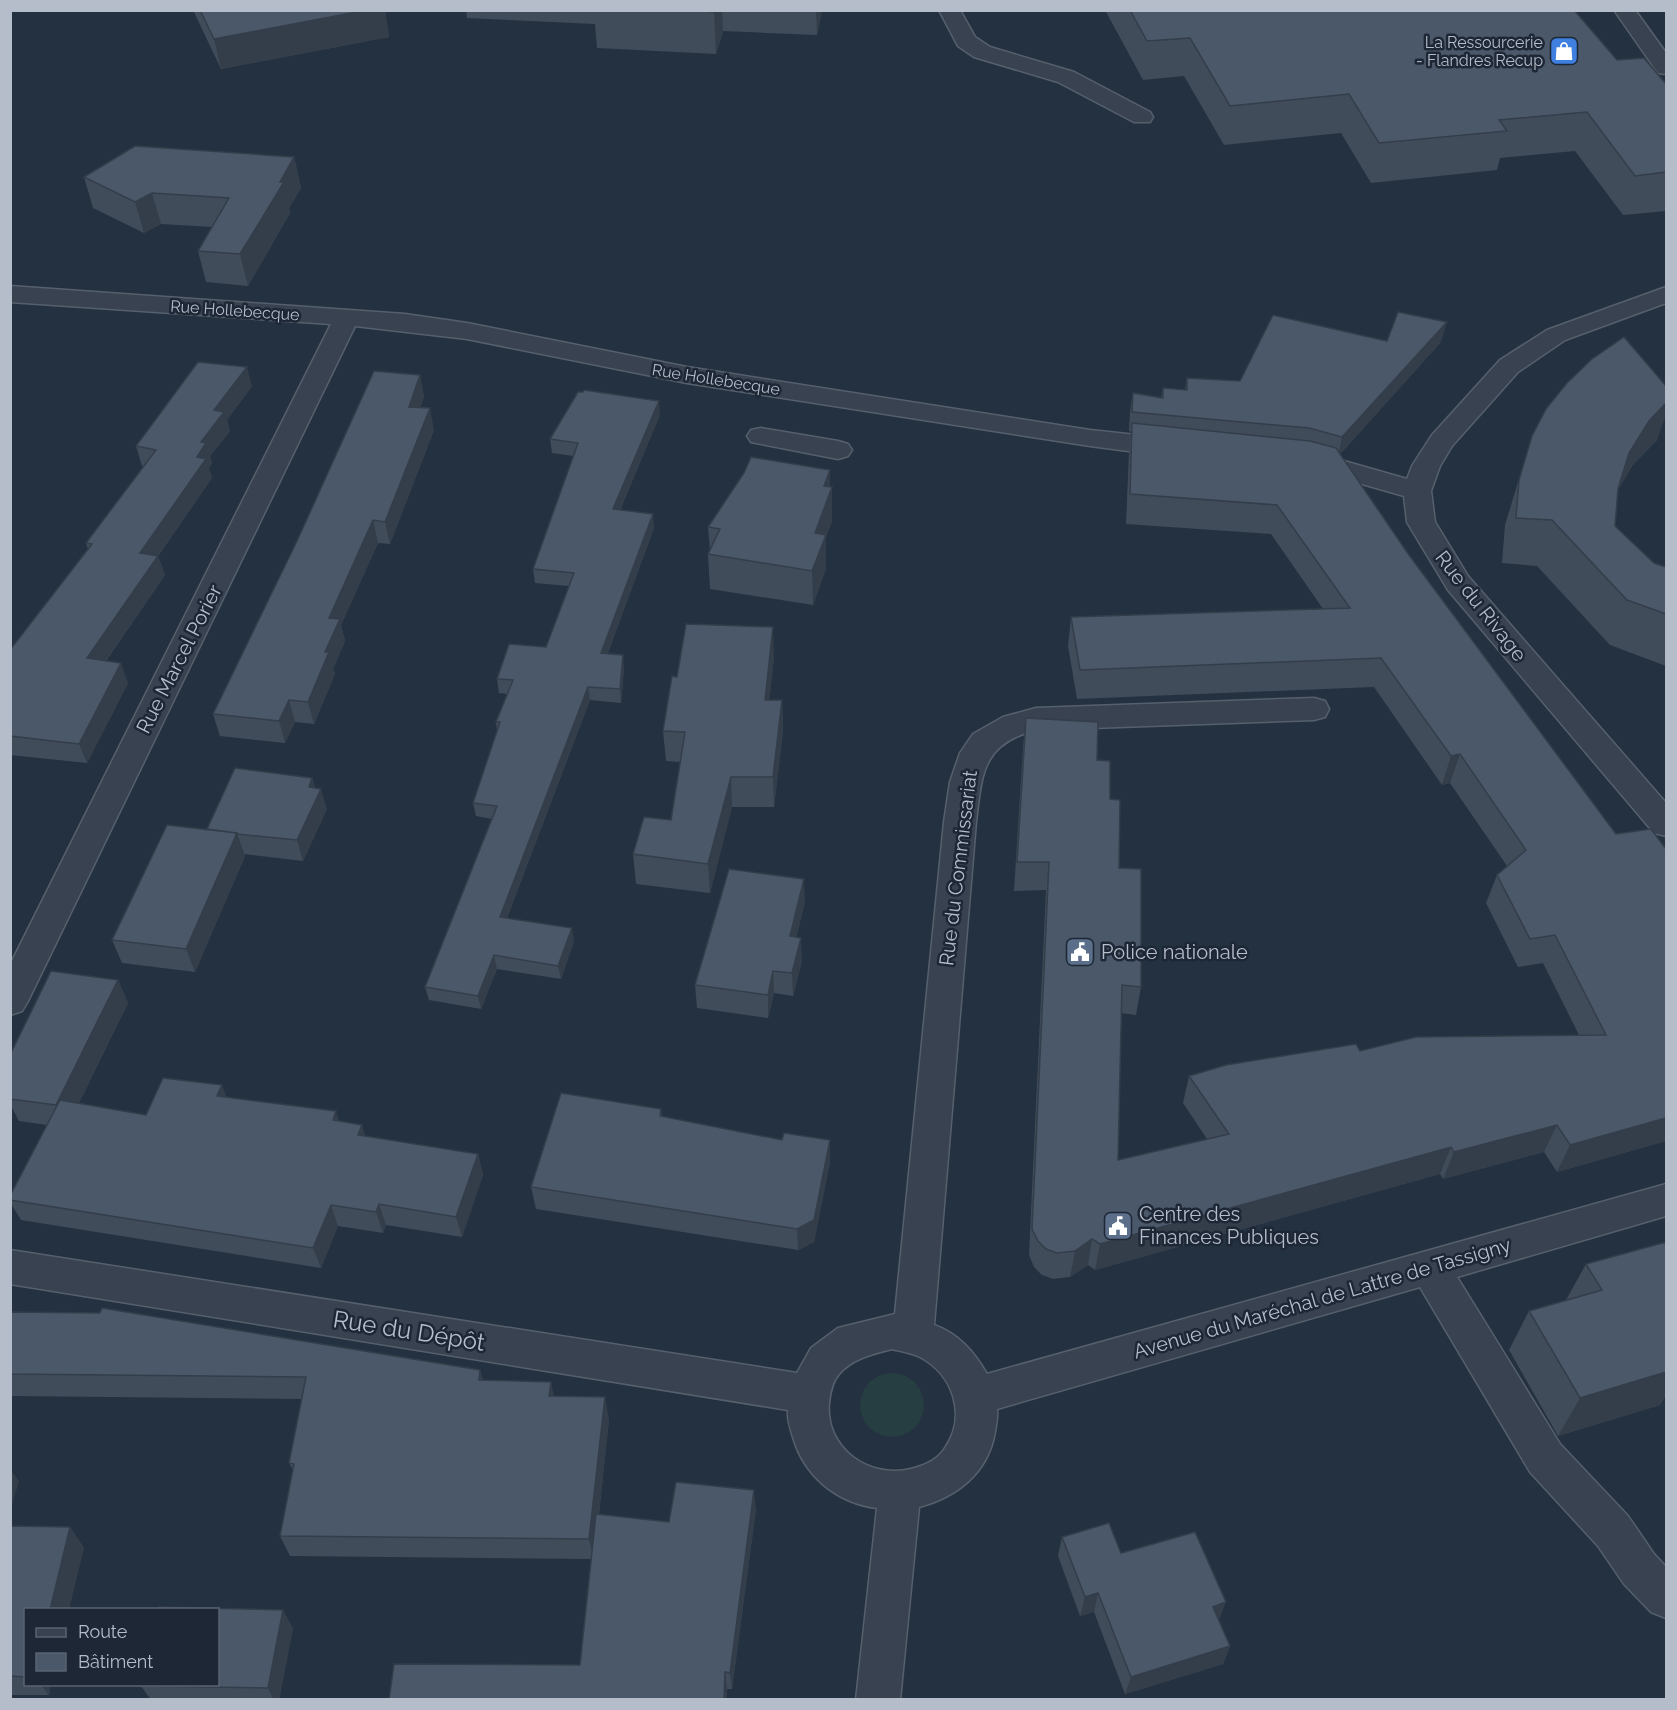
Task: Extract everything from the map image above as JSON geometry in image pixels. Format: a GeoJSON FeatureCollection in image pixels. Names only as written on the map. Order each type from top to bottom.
{"type":"FeatureCollection","features":[{"type":"Feature","properties":{"kind":"street"},"geometry":{"type":"LineString","coordinates":[[949,10],[966,41],[982,52],[1066,77],[1142,117]]}},
{"type":"Feature","properties":{"kind":"street"},"geometry":{"type":"LineString","coordinates":[[1624,10],[1666,68]]}},
{"type":"Feature","properties":{"kind":"street","name":"Rue Hollebecque"},"geometry":{"type":"LineString","coordinates":[[10,294],[347,317],[440,326],[687,375],[1090,438],[1194,450]]}},
{"type":"Feature","properties":{"kind":"street","name":"Rue du Rivage"},"geometry":{"type":"LineString","coordinates":[[1666,295],[1556,335],[1509,366],[1442,441],[1426,466],[1417,491],[1421,522],[1458,583],[1666,824]]}},
{"type":"Feature","properties":{"kind":"street","name":"Rue Marcel Porier"},"geometry":{"type":"LineString","coordinates":[[10,1001],[347,317]]}},
{"type":"Feature","properties":{"kind":"street"},"geometry":{"type":"LineString","coordinates":[[761,436],[838,450]]}},
{"type":"Feature","properties":{"kind":"street"},"geometry":{"type":"LineString","coordinates":[[1286,456],[1337,467],[1417,491]]}},
{"type":"Feature","properties":{"kind":"street","name":"Rue du Commissariat"},"geometry":{"type":"LineString","coordinates":[[914,1334],[960,822],[966,778],[977,749],[999,730],[1035,719],[1314,709]]}},
{"type":"Feature","properties":{"kind":"street","name":"Avenue du Maréchal de Lattre de Tassigny"},"geometry":{"type":"LineString","coordinates":[[976,1396],[1666,1200]]}},
{"type":"Feature","properties":{"kind":"street","name":"Rue du Dépôt"},"geometry":{"type":"LineString","coordinates":[[10,1268],[808,1394]]}},
{"type":"Feature","properties":{"kind":"street"},"geometry":{"type":"LineString","coordinates":[[1430,1268],[1545,1458],[1613,1531],[1639,1569],[1666,1597]]}},
{"type":"Feature","properties":{"kind":"street"},"geometry":{"type":"LineString","coordinates":[[881,1332],[914,1334],[942,1347],[969,1377],[976,1396],[977,1417],[974,1437],[958,1463],[933,1483],[900,1491],[876,1490],[855,1483],[828,1463],[810,1436],[806,1415],[808,1394],[815,1376],[826,1359],[851,1340],[881,1332]]}},
{"type":"Feature","properties":{"kind":"street"},"geometry":{"type":"LineString","coordinates":[[878,1700],[900,1491]]}},
{"type":"Feature","properties":{"kind":"green space"},"geometry":{"type":"Polygon","coordinates":[[[892,1373],[910,1379],[918,1387],[924,1405],[918,1423],[910,1431],[892,1437],[874,1431],[866,1423],[860,1405],[866,1387],[874,1379],[892,1373]]]}},
{"type":"Feature","properties":{"kind":"building"},"geometry":{"type":"Polygon","coordinates":[[[200,10],[367,10],[214,39],[200,10]]]}},
{"type":"Feature","properties":{"kind":"building"},"geometry":{"type":"Polygon","coordinates":[[[689,10],[714,10],[714,12],[689,10]]]}},
{"type":"Feature","properties":{"kind":"building"},"geometry":{"type":"Polygon","coordinates":[[[1130,10],[1574,10],[1617,60],[1644,58],[1666,84],[1666,172],[1635,176],[1587,112],[1499,120],[1507,131],[1379,143],[1349,94],[1230,106],[1190,38],[1147,41],[1130,10]]]}},
{"type":"Feature","properties":{"kind":"building"},"geometry":{"type":"Polygon","coordinates":[[[135,146],[294,157],[280,182],[284,182],[240,254],[198,251],[229,198],[152,193],[135,202],[84,177],[135,146]]]}},
{"type":"Feature","properties":{"kind":"building"},"geometry":{"type":"Polygon","coordinates":[[[1398,312],[1447,322],[1342,437],[1309,428],[1132,412],[1133,393],[1163,398],[1163,388],[1187,390],[1187,378],[1240,381],[1273,315],[1387,341],[1398,312]]]}},
{"type":"Feature","properties":{"kind":"building"},"geometry":{"type":"Polygon","coordinates":[[[1624,337],[1666,386],[1666,403],[1649,421],[1629,453],[1618,489],[1615,526],[1654,563],[1666,567],[1666,614],[1627,600],[1552,520],[1516,518],[1519,480],[1532,436],[1546,409],[1567,383],[1592,359],[1624,337]]]}},
{"type":"Feature","properties":{"kind":"building"},"geometry":{"type":"Polygon","coordinates":[[[198,362],[247,367],[214,410],[224,412],[201,442],[206,443],[197,457],[206,459],[140,553],[158,556],[87,658],[121,663],[79,744],[10,736],[10,650],[92,544],[86,543],[156,450],[136,446],[198,362]]]}},
{"type":"Feature","properties":{"kind":"building"},"geometry":{"type":"Polygon","coordinates":[[[374,371],[420,375],[409,407],[430,408],[385,522],[373,520],[329,618],[340,619],[325,652],[329,652],[308,702],[289,700],[279,721],[213,714],[297,541],[374,371]]]}},
{"type":"Feature","properties":{"kind":"building"},"geometry":{"type":"Polygon","coordinates":[[[584,390],[659,401],[613,509],[653,514],[601,653],[623,655],[620,689],[588,687],[500,917],[572,928],[558,966],[494,955],[478,996],[425,987],[497,806],[473,803],[500,722],[496,722],[513,680],[497,679],[509,644],[546,647],[574,573],[533,569],[578,443],[550,439],[578,392],[584,390]]]}},
{"type":"Feature","properties":{"kind":"building"},"geometry":{"type":"Polygon","coordinates":[[[1132,423],[1310,441],[1336,448],[1409,555],[1616,834],[1651,829],[1666,849],[1666,1118],[1570,1145],[1557,1125],[1454,1152],[1451,1147],[1100,1244],[1092,1239],[1075,1251],[1057,1253],[1046,1249],[1038,1241],[1032,1229],[1049,862],[1017,862],[1026,718],[1098,722],[1097,760],[1110,761],[1110,799],[1120,800],[1119,868],[1141,869],[1141,987],[1122,985],[1118,1160],[1229,1134],[1189,1076],[1226,1065],[1356,1044],[1360,1051],[1416,1037],[1606,1035],[1555,935],[1530,939],[1497,875],[1526,850],[1460,754],[1451,756],[1381,658],[1080,670],[1071,617],[1350,608],[1277,505],[1130,494],[1132,423]]]}},
{"type":"Feature","properties":{"kind":"building"},"geometry":{"type":"Polygon","coordinates":[[[751,457],[830,470],[824,486],[832,487],[815,533],[826,535],[812,571],[708,554],[720,529],[708,527],[744,473],[751,457]]]}},
{"type":"Feature","properties":{"kind":"building"},"geometry":{"type":"Polygon","coordinates":[[[686,624],[773,627],[765,700],[782,700],[773,777],[731,777],[708,864],[633,854],[644,817],[671,820],[685,732],[663,731],[672,676],[677,677],[686,624]]]}},
{"type":"Feature","properties":{"kind":"building"},"geometry":{"type":"Polygon","coordinates":[[[235,768],[312,778],[309,787],[321,789],[297,840],[207,829],[235,768]]]}},
{"type":"Feature","properties":{"kind":"building"},"geometry":{"type":"Polygon","coordinates":[[[167,825],[237,833],[186,949],[112,940],[167,825]]]}},
{"type":"Feature","properties":{"kind":"building"},"geometry":{"type":"Polygon","coordinates":[[[729,869],[804,879],[790,936],[801,938],[792,973],[773,971],[768,995],[695,985],[729,869]]]}},
{"type":"Feature","properties":{"kind":"building"},"geometry":{"type":"Polygon","coordinates":[[[51,971],[118,980],[56,1105],[10,1099],[10,1055],[51,971]]]}},
{"type":"Feature","properties":{"kind":"building"},"geometry":{"type":"Polygon","coordinates":[[[163,1078],[222,1085],[217,1096],[336,1111],[333,1120],[362,1125],[358,1135],[478,1154],[456,1217],[379,1204],[376,1212],[331,1205],[313,1248],[10,1200],[60,1100],[146,1115],[163,1078]]]}},
{"type":"Feature","properties":{"kind":"building"},"geometry":{"type":"Polygon","coordinates":[[[561,1093],[661,1109],[660,1116],[782,1140],[784,1133],[830,1140],[814,1220],[797,1229],[531,1187],[561,1093]]]}},
{"type":"Feature","properties":{"kind":"building"},"geometry":{"type":"Polygon","coordinates":[[[1666,1242],[1666,1372],[1580,1398],[1529,1311],[1602,1290],[1586,1264],[1666,1242]]]}},
{"type":"Feature","properties":{"kind":"building"},"geometry":{"type":"Polygon","coordinates":[[[102,1308],[480,1370],[479,1380],[551,1382],[549,1396],[605,1397],[589,1539],[280,1536],[294,1464],[289,1463],[306,1377],[10,1374],[10,1312],[100,1313],[102,1308]]]}},
{"type":"Feature","properties":{"kind":"building"},"geometry":{"type":"Polygon","coordinates":[[[676,1482],[754,1490],[730,1673],[725,1672],[724,1700],[389,1700],[394,1664],[580,1665],[596,1514],[669,1522],[676,1482]]]}},
{"type":"Feature","properties":{"kind":"building"},"geometry":{"type":"Polygon","coordinates":[[[1109,1523],[1121,1553],[1195,1532],[1226,1602],[1213,1607],[1230,1646],[1131,1677],[1098,1593],[1085,1597],[1062,1537],[1109,1523]]]}},
{"type":"Feature","properties":{"kind":"building"},"geometry":{"type":"Polygon","coordinates":[[[10,1526],[70,1527],[50,1608],[24,1608],[24,1677],[10,1676],[10,1526]]]}},
{"type":"Feature","properties":{"kind":"building"},"geometry":{"type":"Polygon","coordinates":[[[219,1608],[283,1610],[268,1688],[141,1686],[219,1686],[219,1608]]]}},
{"type":"Feature","properties":{"kind":"place","name":"La Ressourcerie - Flandres Recup"},"geometry":{"type":"Point","coordinates":[1564,51]}},
{"type":"Feature","properties":{"kind":"place","name":"Police nationale"},"geometry":{"type":"Point","coordinates":[1080,952]}},
{"type":"Feature","properties":{"kind":"place","name":"Centre des Finances Publiques"},"geometry":{"type":"Point","coordinates":[1118,1226]}}]}
